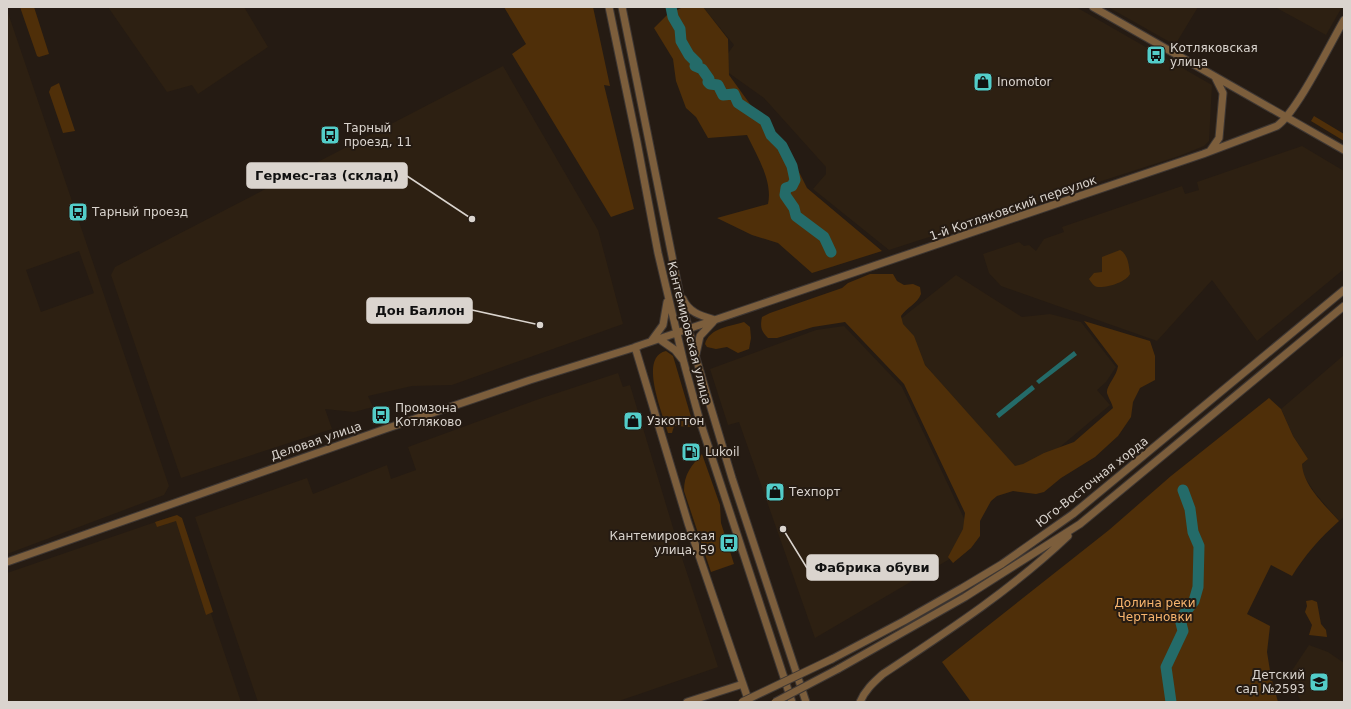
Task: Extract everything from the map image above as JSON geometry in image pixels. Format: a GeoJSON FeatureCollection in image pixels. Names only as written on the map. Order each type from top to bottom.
{"type":"FeatureCollection","features":[{"type":"Feature","properties":{"kind":"main road","name":"Кантемировская улица"},"geometry":{"type":"LineString","coordinates":[[609,7],[675,334],[706,439],[792,702]]}},
{"type":"Feature","properties":{"kind":"main road","name":"Кантемировская улица"},"geometry":{"type":"LineString","coordinates":[[622,7],[688,329],[732,478],[806,702]]}},
{"type":"Feature","properties":{"kind":"main road"},"geometry":{"type":"LineString","coordinates":[[1093,7],[1344,150]]}},
{"type":"Feature","properties":{"kind":"main road","name":"1-й Котляковский переулок"},"geometry":{"type":"LineString","coordinates":[[635,348],[651,341],[1203,154],[1270,129],[1283,122],[1287,117],[1344,20]]}},
{"type":"Feature","properties":{"kind":"main road"},"geometry":{"type":"LineString","coordinates":[[1203,154],[1214,148],[1219,138],[1223,92],[1218,81],[1212,76]]}},
{"type":"Feature","properties":{"kind":"main road","name":"Юго-Восточная хорда"},"geometry":{"type":"LineString","coordinates":[[742,702],[904,621],[1002,564],[1073,514],[1344,290]]}},
{"type":"Feature","properties":{"kind":"main road"},"geometry":{"type":"LineString","coordinates":[[679,291],[685,304],[690,309],[698,315],[715,320],[700,336],[696,358]]}},
{"type":"Feature","properties":{"kind":"main road"},"geometry":{"type":"LineString","coordinates":[[651,341],[663,325],[666,312],[667,293]]}},
{"type":"Feature","properties":{"kind":"main road","name":"Юго-Восточная хорда"},"geometry":{"type":"LineString","coordinates":[[775,702],[838,669],[965,597],[1080,524],[1344,306]]}},
{"type":"Feature","properties":{"kind":"main road"},"geometry":{"type":"LineString","coordinates":[[675,334],[662,340],[635,348],[688,523],[749,702]]}},
{"type":"Feature","properties":{"kind":"main road"},"geometry":{"type":"LineString","coordinates":[[662,340],[675,350],[684,363]]}},
{"type":"Feature","properties":{"kind":"main road","name":"Деловая улица"},"geometry":{"type":"LineString","coordinates":[[7,562],[392,426],[530,380],[635,348]]}},
{"type":"Feature","properties":{"kind":"main road"},"geometry":{"type":"LineString","coordinates":[[860,702],[863,694],[877,679],[1007,589],[1036,566],[1080,524]]}},
{"type":"Feature","properties":{"kind":"main road"},"geometry":{"type":"LineString","coordinates":[[687,702],[743,684]]}},
{"type":"Feature","properties":{"kind":"shaded area"},"geometry":{"type":"Polygon","coordinates":[[[108,7],[244,7],[268,47],[198,94],[192,85],[167,92],[108,7]]]}},
{"type":"Feature","properties":{"kind":"shaded area"},"geometry":{"type":"Polygon","coordinates":[[[703,7],[1076,7],[1212,85],[1209,141],[1204,146],[1179,156],[889,250],[813,189],[826,174],[826,167],[764,98],[719,66],[734,45],[703,7]]]}},
{"type":"Feature","properties":{"kind":"shaded area"},"geometry":{"type":"Polygon","coordinates":[[[1108,7],[1198,7],[1175,45],[1108,7]]]}},
{"type":"Feature","properties":{"kind":"shaded area"},"geometry":{"type":"Polygon","coordinates":[[[1275,7],[1342,7],[1326,35],[1275,7]]]}},
{"type":"Feature","properties":{"kind":"shaded area"},"geometry":{"type":"Polygon","coordinates":[[[7,10],[169,486],[164,495],[7,554],[7,10]],[[79,251],[26,270],[41,312],[94,293],[79,251]]]}},
{"type":"Feature","properties":{"kind":"shaded area"},"geometry":{"type":"Polygon","coordinates":[[[503,66],[598,230],[623,324],[452,385],[412,386],[368,396],[373,407],[354,412],[325,409],[332,429],[181,478],[111,275],[115,267],[503,66]]]}},
{"type":"Feature","properties":{"kind":"shaded area"},"geometry":{"type":"Polygon","coordinates":[[[1302,146],[1344,171],[1344,269],[1257,341],[1212,280],[1157,341],[1001,286],[989,273],[983,254],[1019,242],[1024,246],[1029,245],[1036,251],[1044,239],[1064,232],[1062,227],[1182,186],[1185,194],[1199,190],[1197,182],[1302,146]]]}},
{"type":"Feature","properties":{"kind":"shaded area"},"geometry":{"type":"Polygon","coordinates":[[[956,275],[1022,317],[1050,314],[1081,322],[1116,367],[1106,382],[1097,390],[1110,405],[1035,468],[1010,469],[893,325],[956,275]]]}},
{"type":"Feature","properties":{"kind":"shaded area"},"geometry":{"type":"Polygon","coordinates":[[[844,326],[902,387],[969,529],[965,550],[815,638],[739,422],[728,425],[710,369],[816,330],[844,326]]]}},
{"type":"Feature","properties":{"kind":"shaded area"},"geometry":{"type":"Polygon","coordinates":[[[1344,355],[1344,517],[1339,521],[1315,493],[1302,473],[1302,464],[1308,459],[1293,436],[1281,409],[1344,355]]]}},
{"type":"Feature","properties":{"kind":"shaded area"},"geometry":{"type":"Polygon","coordinates":[[[618,373],[623,387],[630,385],[683,561],[718,667],[616,702],[258,702],[195,517],[307,478],[313,494],[387,465],[391,479],[416,470],[408,447],[539,399],[618,373]]]}},
{"type":"Feature","properties":{"kind":"shaded area"},"geometry":{"type":"Polygon","coordinates":[[[176,516],[180,522],[241,702],[7,702],[7,573],[176,516]]]}},
{"type":"Feature","properties":{"kind":"shaded area","name":"Детский сад №2593"},"geometry":{"type":"Polygon","coordinates":[[[1309,645],[1328,652],[1344,663],[1344,702],[1301,702],[1296,691],[1291,672],[1309,645]]]}},
{"type":"Feature","properties":{"kind":"green space"},"geometry":{"type":"Polygon","coordinates":[[[20,7],[34,7],[49,54],[39,57],[37,56],[20,7]]]}},
{"type":"Feature","properties":{"kind":"green space"},"geometry":{"type":"Polygon","coordinates":[[[504,7],[593,7],[610,86],[604,85],[634,209],[611,217],[512,54],[526,44],[504,7]]]}},
{"type":"Feature","properties":{"kind":"green space"},"geometry":{"type":"Polygon","coordinates":[[[683,7],[703,7],[728,39],[729,75],[799,172],[807,188],[882,251],[812,273],[778,243],[752,235],[717,218],[768,204],[768,186],[763,169],[747,135],[708,138],[696,117],[686,108],[676,81],[673,59],[654,28],[667,15],[683,7]]]}},
{"type":"Feature","properties":{"kind":"green space"},"geometry":{"type":"Polygon","coordinates":[[[59,83],[75,131],[63,133],[49,92],[51,87],[59,83]]]}},
{"type":"Feature","properties":{"kind":"green space"},"geometry":{"type":"Polygon","coordinates":[[[1314,116],[1344,134],[1344,141],[1311,121],[1314,116]]]}},
{"type":"Feature","properties":{"kind":"green space"},"geometry":{"type":"Polygon","coordinates":[[[1120,250],[1125,254],[1129,264],[1130,274],[1128,277],[1116,284],[1102,287],[1095,286],[1089,279],[1094,273],[1102,272],[1102,257],[1120,250]]]}},
{"type":"Feature","properties":{"kind":"green space"},"geometry":{"type":"Polygon","coordinates":[[[870,274],[893,274],[897,281],[904,285],[913,284],[920,287],[921,294],[901,316],[903,324],[914,336],[925,365],[1015,466],[1074,442],[1113,408],[1107,390],[1118,366],[1084,321],[1150,341],[1155,356],[1155,380],[1140,388],[1133,402],[1131,417],[1118,436],[1095,457],[1061,478],[1044,492],[1036,494],[1013,491],[997,496],[991,501],[980,521],[980,536],[971,548],[953,563],[948,557],[963,529],[965,513],[904,384],[845,322],[813,327],[777,338],[768,338],[762,329],[762,317],[842,288],[848,283],[870,274]]]}},
{"type":"Feature","properties":{"kind":"green space"},"geometry":{"type":"Polygon","coordinates":[[[744,322],[750,327],[751,338],[749,349],[738,353],[727,347],[716,349],[707,347],[705,344],[711,334],[721,328],[744,322]]]}},
{"type":"Feature","properties":{"kind":"green space"},"geometry":{"type":"Polygon","coordinates":[[[666,351],[673,356],[694,427],[674,426],[672,433],[668,433],[658,400],[653,375],[654,364],[658,355],[666,351]]]}},
{"type":"Feature","properties":{"kind":"green space","name":"Долина реки Чертановки"},"geometry":{"type":"Polygon","coordinates":[[[1269,398],[1281,409],[1293,436],[1308,459],[1302,464],[1306,480],[1316,495],[1339,521],[1313,547],[1292,576],[1271,565],[1247,614],[1270,626],[1267,652],[1271,677],[1278,702],[971,702],[942,662],[1109,530],[1171,476],[1269,398]]]}},
{"type":"Feature","properties":{"kind":"green space"},"geometry":{"type":"Polygon","coordinates":[[[702,454],[720,505],[721,523],[734,564],[711,572],[684,491],[687,475],[702,454]]]}},
{"type":"Feature","properties":{"kind":"green space"},"geometry":{"type":"Polygon","coordinates":[[[177,515],[182,518],[213,612],[206,615],[176,521],[157,527],[155,522],[177,515]]]}},
{"type":"Feature","properties":{"kind":"green space"},"geometry":{"type":"Polygon","coordinates":[[[1312,600],[1317,602],[1321,624],[1326,630],[1327,637],[1309,635],[1312,625],[1305,612],[1307,606],[1306,601],[1312,600]]]}},
{"type":"Feature","properties":{"kind":"water"},"geometry":{"type":"Polygon","coordinates":[[[1074,351],[1077,355],[1039,384],[1036,381],[1074,351]]]}},
{"type":"Feature","properties":{"kind":"water"},"geometry":{"type":"Polygon","coordinates":[[[1032,385],[1035,389],[999,418],[996,414],[1032,385]]]}},
{"type":"Feature","properties":{"kind":"waterway"},"geometry":{"type":"LineString","coordinates":[[671,7],[673,17],[680,29],[681,41],[689,55],[697,63],[695,66],[702,69],[709,79],[708,82],[710,84],[718,85],[723,95],[734,94],[738,103],[765,121],[771,135],[782,146],[792,166],[795,180],[792,186],[786,188],[785,195],[794,208],[796,216],[824,237],[831,252]]}},
{"type":"Feature","properties":{"kind":"waterway"},"geometry":{"type":"LineString","coordinates":[[1171,702],[1166,667],[1183,631],[1180,619],[1194,601],[1198,587],[1199,546],[1193,532],[1190,509],[1183,490]]}},
{"type":"Feature","properties":{"kind":"place","name":"Котляковская улица"},"geometry":{"type":"Point","coordinates":[1156,55]}},
{"type":"Feature","properties":{"kind":"place","name":"Inomotor"},"geometry":{"type":"Point","coordinates":[983,82]}},
{"type":"Feature","properties":{"kind":"place","name":"Тарный проезд, 11"},"geometry":{"type":"Point","coordinates":[330,135]}},
{"type":"Feature","properties":{"kind":"place","name":"Тарный проезд"},"geometry":{"type":"Point","coordinates":[78,212]}},
{"type":"Feature","properties":{"kind":"place","name":"Гермес-газ (склад)"},"geometry":{"type":"Point","coordinates":[472,219]}},
{"type":"Feature","properties":{"kind":"place","name":"Дон Баллон"},"geometry":{"type":"Point","coordinates":[540,325]}},
{"type":"Feature","properties":{"kind":"place","name":"Промзона Котляково"},"geometry":{"type":"Point","coordinates":[381,415]}},
{"type":"Feature","properties":{"kind":"place","name":"Узкоттон"},"geometry":{"type":"Point","coordinates":[633,421]}},
{"type":"Feature","properties":{"kind":"place","name":"Lukoil"},"geometry":{"type":"Point","coordinates":[691,452]}},
{"type":"Feature","properties":{"kind":"place","name":"Техпорт"},"geometry":{"type":"Point","coordinates":[775,492]}},
{"type":"Feature","properties":{"kind":"place","name":"Фабрика обуви"},"geometry":{"type":"Point","coordinates":[783,529]}},
{"type":"Feature","properties":{"kind":"place","name":"Кантемировская улица, 59"},"geometry":{"type":"Point","coordinates":[729,543]}},
{"type":"Feature","properties":{"kind":"place","name":"Детский сад №2593"},"geometry":{"type":"Point","coordinates":[1319,682]}}]}
